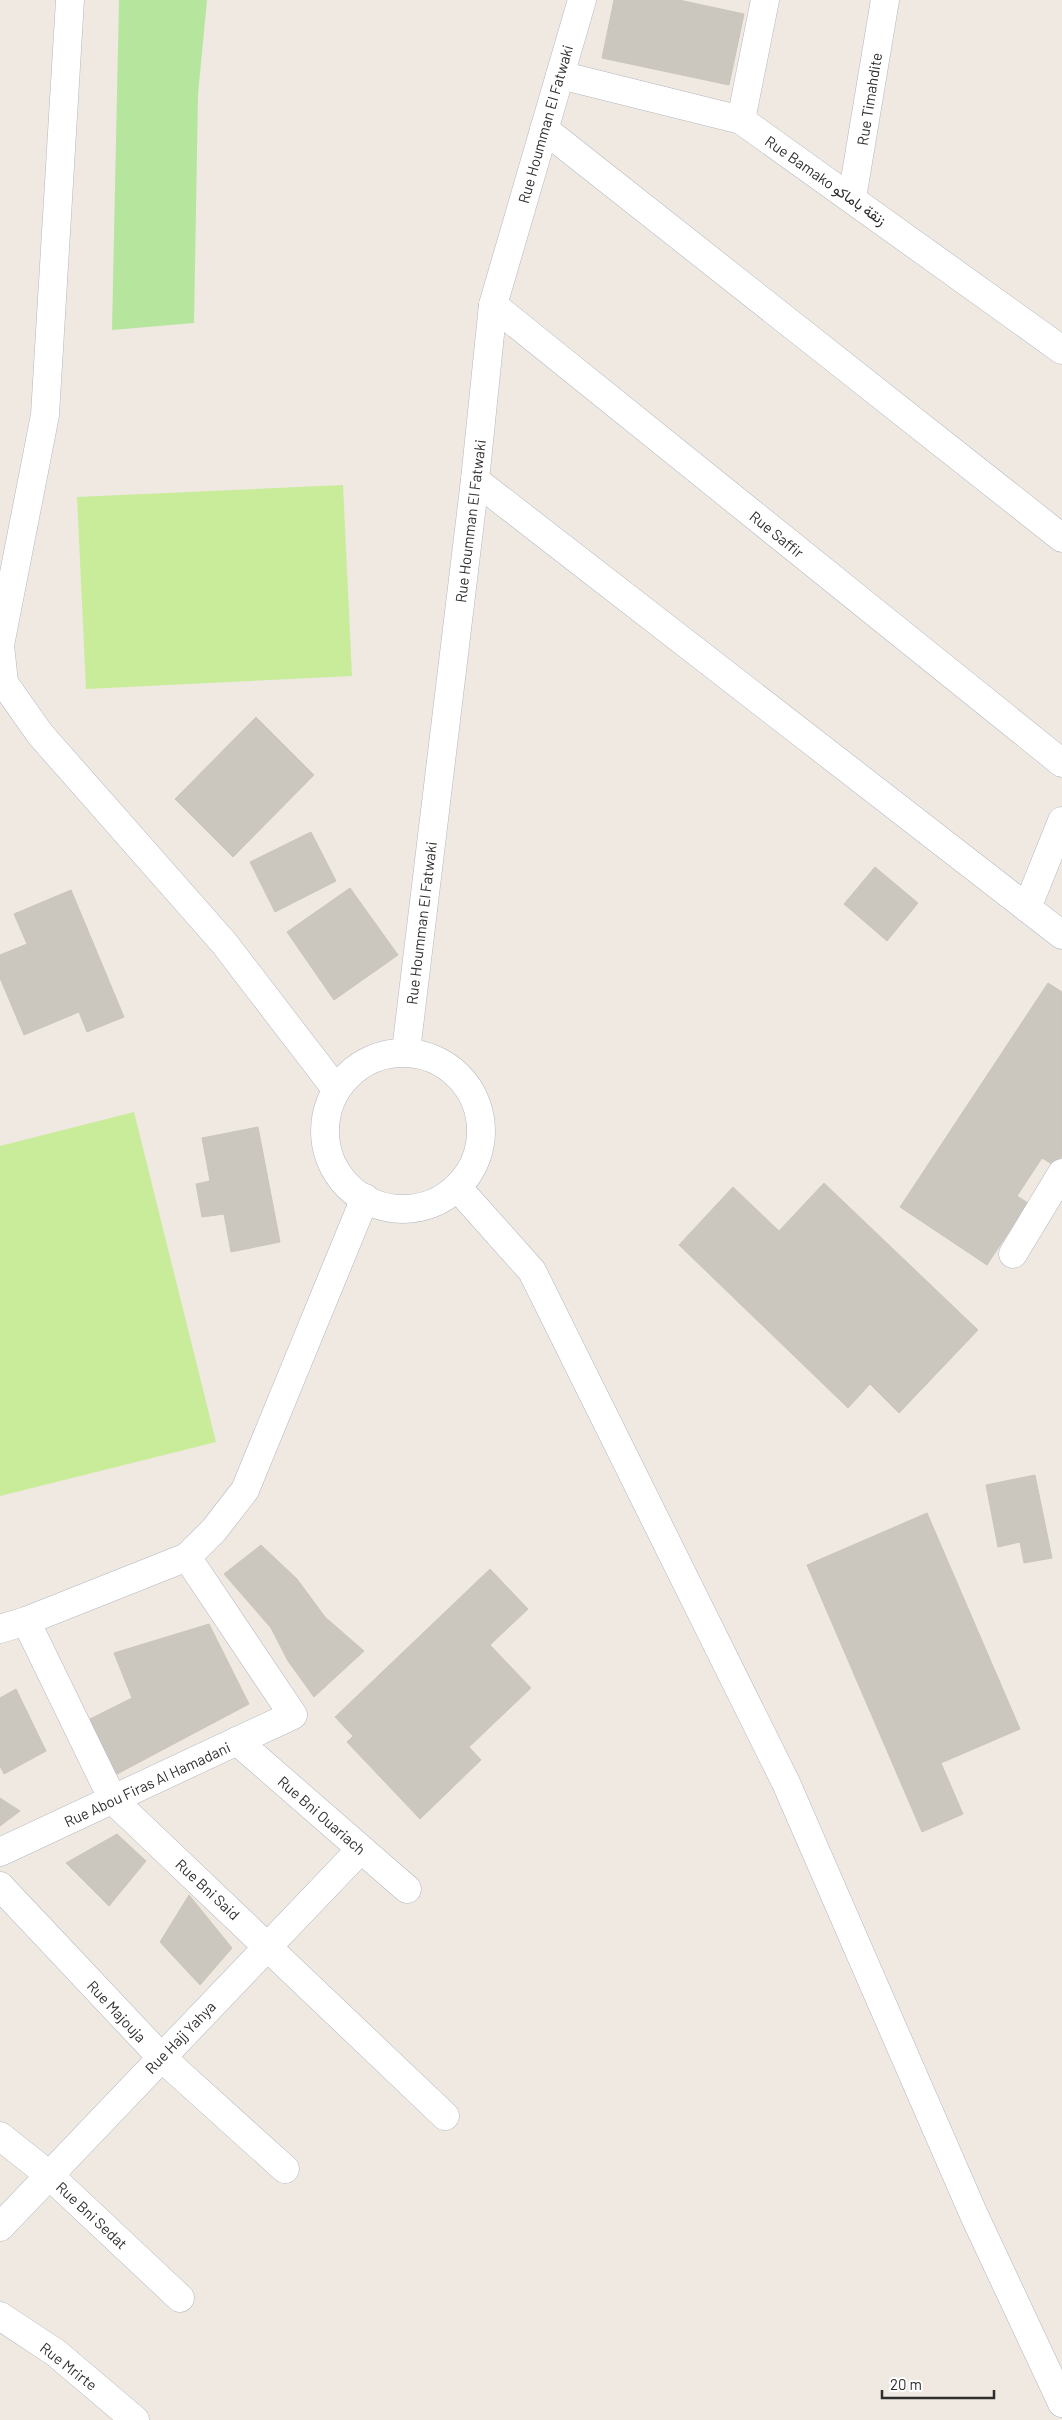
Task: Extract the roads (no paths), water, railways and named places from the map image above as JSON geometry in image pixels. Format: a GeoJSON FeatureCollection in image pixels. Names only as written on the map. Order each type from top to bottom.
{"type":"FeatureCollection","features":[{"type":"Feature","properties":{"kind":"street"},"geometry":{"type":"LineString","coordinates":[[70,0],[45,415],[0,645],[4,683],[40,734],[224,943],[336,1089]]}},
{"type":"Feature","properties":{"kind":"street","name":"Rue Houmman El Fatwaki"},"geometry":{"type":"LineString","coordinates":[[406,1051],[475,480],[493,306],[582,0]]}},
{"type":"Feature","properties":{"kind":"street"},"geometry":{"type":"LineString","coordinates":[[741,120],[765,0]]}},
{"type":"Feature","properties":{"kind":"street","name":"Rue Timahdite"},"geometry":{"type":"LineString","coordinates":[[852,198],[885,0]]}},
{"type":"Feature","properties":{"kind":"street","name":"Rue Bamako زنقة باماكو"},"geometry":{"type":"LineString","coordinates":[[560,75],[741,120],[1062,350]]}},
{"type":"Feature","properties":{"kind":"street"},"geometry":{"type":"LineString","coordinates":[[544,129],[1062,538]]}},
{"type":"Feature","properties":{"kind":"street","name":"Rue Saffir"},"geometry":{"type":"LineString","coordinates":[[493,306],[1062,763]]}},
{"type":"Feature","properties":{"kind":"street"},"geometry":{"type":"LineString","coordinates":[[475,480],[1062,935]]}},
{"type":"Feature","properties":{"kind":"street"},"geometry":{"type":"LineString","coordinates":[[1027,908],[1062,820]]}},
{"type":"Feature","properties":{"kind":"street"},"geometry":{"type":"LineString","coordinates":[[406,1051],[432,1057],[462,1077],[476,1101],[482,1122],[479,1150],[468,1176],[449,1196],[424,1207],[407,1210],[380,1206],[354,1193],[335,1172],[325,1142],[325,1115],[336,1089],[354,1068],[378,1055],[406,1051]]}},
{"type":"Feature","properties":{"kind":"street"},"geometry":{"type":"LineString","coordinates":[[1013,1254],[1062,1173]]}},
{"type":"Feature","properties":{"kind":"street"},"geometry":{"type":"LineString","coordinates":[[457,1188],[532,1271],[541,1288],[786,1783],[974,2215],[1062,2403]]}},
{"type":"Feature","properties":{"kind":"street"},"geometry":{"type":"LineString","coordinates":[[0,1629],[26,1621],[187,1557],[214,1530],[245,1490],[365,1198]]}},
{"type":"Feature","properties":{"kind":"street","name":"Rue Abou Firas Al Hamadani"},"geometry":{"type":"LineString","coordinates":[[0,1852],[293,1715],[187,1557]]}},
{"type":"Feature","properties":{"kind":"street","name":"Rue Bni Said"},"geometry":{"type":"LineString","coordinates":[[26,1621],[113,1800],[268,1945],[445,2116]]}},
{"type":"Feature","properties":{"kind":"street","name":"Rue Bni Ouariach"},"geometry":{"type":"LineString","coordinates":[[237,1741],[407,1889]]}},
{"type":"Feature","properties":{"kind":"street","name":"Rue Hajj Yahya"},"geometry":{"type":"LineString","coordinates":[[0,2227],[361,1849]]}},
{"type":"Feature","properties":{"kind":"street","name":"Rue Majouja"},"geometry":{"type":"LineString","coordinates":[[0,1886],[161,2057],[285,2169]]}},
{"type":"Feature","properties":{"kind":"street","name":"Rue Bni Sedat"},"geometry":{"type":"LineString","coordinates":[[0,2136],[49,2175],[180,2298]]}},
{"type":"Feature","properties":{"kind":"street","name":"Rue Mrirte"},"geometry":{"type":"LineString","coordinates":[[0,2316],[56,2353],[136,2420]]}}]}
